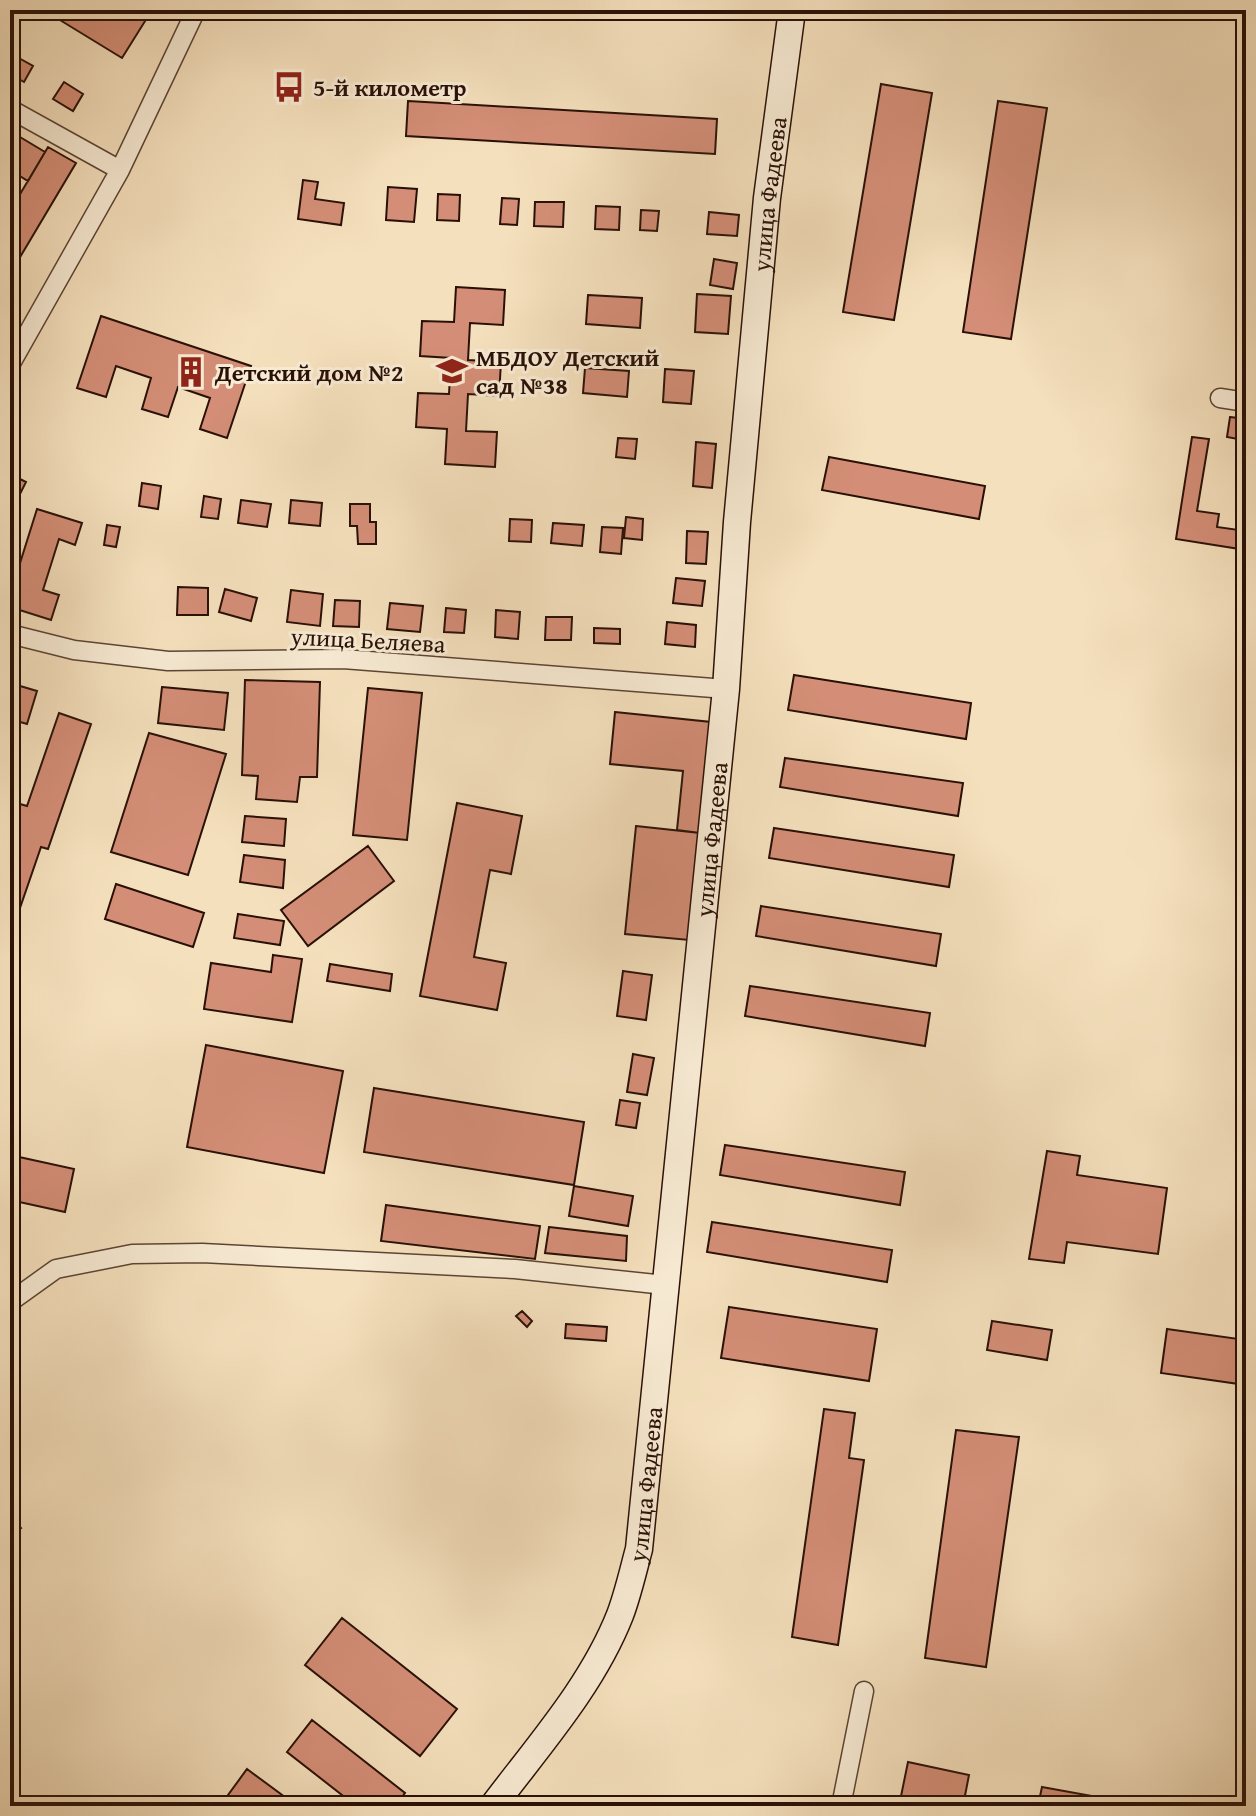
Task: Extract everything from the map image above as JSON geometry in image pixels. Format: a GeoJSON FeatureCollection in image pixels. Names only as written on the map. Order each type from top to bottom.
{"type":"FeatureCollection","features":[{"type":"Feature","properties":{"kind":"main road","name":"улица Фадеева"},"geometry":{"type":"LineString","coordinates":[[493,1806],[597,1662],[620,1615],[639,1549],[726,689],[737,522],[767,198],[792,10]]}},
{"type":"Feature","properties":{"kind":"street"},"geometry":{"type":"LineString","coordinates":[[10,365],[120,170],[196,10]]}},
{"type":"Feature","properties":{"kind":"street"},"geometry":{"type":"LineString","coordinates":[[10,109],[120,170]]}},
{"type":"Feature","properties":{"kind":"street"},"geometry":{"type":"LineString","coordinates":[[1220,398],[1246,402]]}},
{"type":"Feature","properties":{"kind":"street","name":"улица Беляева"},"geometry":{"type":"LineString","coordinates":[[10,634],[74,650],[168,661],[343,659],[726,689]]}},
{"type":"Feature","properties":{"kind":"street"},"geometry":{"type":"LineString","coordinates":[[10,1302],[56,1269],[132,1254],[218,1254],[515,1269],[665,1285]]}},
{"type":"Feature","properties":{"kind":"street"},"geometry":{"type":"LineString","coordinates":[[841,1806],[864,1691]]}},
{"type":"Feature","properties":{"kind":"building"},"geometry":{"type":"Polygon","coordinates":[[[59,10],[144,10],[147,18],[122,58],[55,17],[59,10]]]}},
{"type":"Feature","properties":{"kind":"building"},"geometry":{"type":"Polygon","coordinates":[[[17,57],[33,66],[24,82],[10,74],[17,57]]]}},
{"type":"Feature","properties":{"kind":"building"},"geometry":{"type":"Polygon","coordinates":[[[64,82],[83,94],[73,111],[53,99],[64,82]]]}},
{"type":"Feature","properties":{"kind":"building"},"geometry":{"type":"Polygon","coordinates":[[[881,84],[932,93],[894,320],[843,312],[881,84]]]}},
{"type":"Feature","properties":{"kind":"building"},"geometry":{"type":"Polygon","coordinates":[[[408,101],[717,119],[715,154],[406,136],[408,101]]]}},
{"type":"Feature","properties":{"kind":"building"},"geometry":{"type":"Polygon","coordinates":[[[998,101],[1047,108],[1011,339],[963,332],[998,101]]]}},
{"type":"Feature","properties":{"kind":"building"},"geometry":{"type":"Polygon","coordinates":[[[10,131],[45,152],[28,181],[10,170],[10,131]]]}},
{"type":"Feature","properties":{"kind":"building"},"geometry":{"type":"Polygon","coordinates":[[[48,147],[76,163],[10,274],[10,211],[48,147]]]}},
{"type":"Feature","properties":{"kind":"building"},"geometry":{"type":"Polygon","coordinates":[[[303,180],[318,182],[315,199],[344,203],[341,225],[298,219],[303,180]]]}},
{"type":"Feature","properties":{"kind":"building"},"geometry":{"type":"Polygon","coordinates":[[[388,187],[417,189],[414,222],[386,220],[388,187]]]}},
{"type":"Feature","properties":{"kind":"building"},"geometry":{"type":"Polygon","coordinates":[[[438,194],[460,195],[459,221],[437,220],[438,194]]]}},
{"type":"Feature","properties":{"kind":"building"},"geometry":{"type":"Polygon","coordinates":[[[502,198],[519,199],[517,225],[500,224],[502,198]]]}},
{"type":"Feature","properties":{"kind":"building"},"geometry":{"type":"Polygon","coordinates":[[[535,202],[564,202],[563,227],[534,226],[535,202]]]}},
{"type":"Feature","properties":{"kind":"building"},"geometry":{"type":"Polygon","coordinates":[[[596,206],[620,207],[619,230],[595,229],[596,206]]]}},
{"type":"Feature","properties":{"kind":"building"},"geometry":{"type":"Polygon","coordinates":[[[641,210],[659,211],[657,231],[640,230],[641,210]]]}},
{"type":"Feature","properties":{"kind":"building"},"geometry":{"type":"Polygon","coordinates":[[[709,212],[739,215],[737,236],[707,234],[709,212]]]}},
{"type":"Feature","properties":{"kind":"building"},"geometry":{"type":"Polygon","coordinates":[[[714,259],[737,263],[733,289],[710,285],[714,259]]]}},
{"type":"Feature","properties":{"kind":"building"},"geometry":{"type":"Polygon","coordinates":[[[456,287],[505,290],[503,325],[470,323],[468,360],[501,362],[499,396],[468,394],[466,431],[497,432],[495,467],[445,464],[447,429],[416,427],[418,393],[449,394],[451,358],[420,356],[422,321],[454,322],[456,287]]]}},
{"type":"Feature","properties":{"kind":"building"},"geometry":{"type":"Polygon","coordinates":[[[697,294],[731,296],[728,334],[695,332],[697,294]]]}},
{"type":"Feature","properties":{"kind":"building"},"geometry":{"type":"Polygon","coordinates":[[[588,295],[642,298],[640,328],[586,324],[588,295]]]}},
{"type":"Feature","properties":{"kind":"building"},"geometry":{"type":"Polygon","coordinates":[[[1246,309],[1246,356],[1238,354],[1246,309]]]}},
{"type":"Feature","properties":{"kind":"building","name":"Детский дом №2"},"geometry":{"type":"Polygon","coordinates":[[[101,316],[251,366],[227,438],[200,429],[210,398],[178,387],[168,417],[142,409],[151,378],[116,366],[106,397],[77,388],[101,316]]]}},
{"type":"Feature","properties":{"kind":"building"},"geometry":{"type":"Polygon","coordinates":[[[585,368],[629,371],[627,397],[583,393],[585,368]]]}},
{"type":"Feature","properties":{"kind":"building"},"geometry":{"type":"Polygon","coordinates":[[[665,369],[694,371],[691,404],[663,402],[665,369]]]}},
{"type":"Feature","properties":{"kind":"building"},"geometry":{"type":"Polygon","coordinates":[[[1230,417],[1246,419],[1246,457],[1236,455],[1238,439],[1227,437],[1230,417]]]}},
{"type":"Feature","properties":{"kind":"building"},"geometry":{"type":"Polygon","coordinates":[[[1192,437],[1209,439],[1197,511],[1219,514],[1217,527],[1246,531],[1246,550],[1176,539],[1192,437]]]}},
{"type":"Feature","properties":{"kind":"building"},"geometry":{"type":"Polygon","coordinates":[[[618,438],[637,439],[635,459],[616,457],[618,438]]]}},
{"type":"Feature","properties":{"kind":"building"},"geometry":{"type":"Polygon","coordinates":[[[696,442],[716,444],[712,488],[693,486],[696,442]]]}},
{"type":"Feature","properties":{"kind":"building"},"geometry":{"type":"Polygon","coordinates":[[[829,457],[985,486],[979,519],[822,490],[829,457]]]}},
{"type":"Feature","properties":{"kind":"building"},"geometry":{"type":"Polygon","coordinates":[[[10,474],[26,482],[10,514],[10,474]]]}},
{"type":"Feature","properties":{"kind":"building"},"geometry":{"type":"Polygon","coordinates":[[[142,483],[161,486],[158,509],[139,506],[142,483]]]}},
{"type":"Feature","properties":{"kind":"building"},"geometry":{"type":"Polygon","coordinates":[[[204,496],[221,499],[218,519],[201,517],[204,496]]]}},
{"type":"Feature","properties":{"kind":"building"},"geometry":{"type":"Polygon","coordinates":[[[241,500],[271,504],[267,527],[238,523],[241,500]]]}},
{"type":"Feature","properties":{"kind":"building"},"geometry":{"type":"Polygon","coordinates":[[[291,500],[322,503],[320,526],[289,523],[291,500]]]}},
{"type":"Feature","properties":{"kind":"building"},"geometry":{"type":"Polygon","coordinates":[[[350,504],[370,504],[370,522],[376,522],[376,544],[358,544],[357,526],[350,526],[350,504]]]}},
{"type":"Feature","properties":{"kind":"building"},"geometry":{"type":"Polygon","coordinates":[[[37,509],[82,523],[75,545],[59,539],[43,590],[59,595],[51,620],[10,607],[10,595],[37,509]]]}},
{"type":"Feature","properties":{"kind":"building"},"geometry":{"type":"Polygon","coordinates":[[[626,517],[643,519],[642,540],[624,538],[626,517]]]}},
{"type":"Feature","properties":{"kind":"building"},"geometry":{"type":"Polygon","coordinates":[[[510,519],[532,520],[531,542],[509,541],[510,519]]]}},
{"type":"Feature","properties":{"kind":"building"},"geometry":{"type":"Polygon","coordinates":[[[553,523],[584,525],[582,546],[551,543],[553,523]]]}},
{"type":"Feature","properties":{"kind":"building"},"geometry":{"type":"Polygon","coordinates":[[[107,525],[120,527],[116,547],[104,545],[107,525]]]}},
{"type":"Feature","properties":{"kind":"building"},"geometry":{"type":"Polygon","coordinates":[[[602,527],[623,528],[621,554],[600,552],[602,527]]]}},
{"type":"Feature","properties":{"kind":"building"},"geometry":{"type":"Polygon","coordinates":[[[687,531],[708,532],[706,564],[686,563],[687,531]]]}},
{"type":"Feature","properties":{"kind":"building"},"geometry":{"type":"Polygon","coordinates":[[[676,578],[705,581],[702,606],[673,603],[676,578]]]}},
{"type":"Feature","properties":{"kind":"building"},"geometry":{"type":"Polygon","coordinates":[[[178,587],[208,588],[208,615],[177,615],[178,587]]]}},
{"type":"Feature","properties":{"kind":"building"},"geometry":{"type":"Polygon","coordinates":[[[225,589],[257,598],[251,621],[219,612],[225,589]]]}},
{"type":"Feature","properties":{"kind":"building"},"geometry":{"type":"Polygon","coordinates":[[[291,590],[323,594],[320,626],[287,622],[291,590]]]}},
{"type":"Feature","properties":{"kind":"building"},"geometry":{"type":"Polygon","coordinates":[[[335,600],[360,601],[359,627],[333,626],[335,600]]]}},
{"type":"Feature","properties":{"kind":"building"},"geometry":{"type":"Polygon","coordinates":[[[390,603],[423,606],[420,632],[387,629],[390,603]]]}},
{"type":"Feature","properties":{"kind":"building"},"geometry":{"type":"Polygon","coordinates":[[[446,608],[466,610],[464,633],[444,632],[446,608]]]}},
{"type":"Feature","properties":{"kind":"building"},"geometry":{"type":"Polygon","coordinates":[[[496,610],[520,612],[518,639],[495,637],[496,610]]]}},
{"type":"Feature","properties":{"kind":"building"},"geometry":{"type":"Polygon","coordinates":[[[546,617],[572,617],[571,640],[545,640],[546,617]]]}},
{"type":"Feature","properties":{"kind":"building"},"geometry":{"type":"Polygon","coordinates":[[[667,622],[696,625],[695,647],[665,644],[667,622]]]}},
{"type":"Feature","properties":{"kind":"building"},"geometry":{"type":"Polygon","coordinates":[[[594,628],[620,629],[620,644],[594,643],[594,628]]]}},
{"type":"Feature","properties":{"kind":"building"},"geometry":{"type":"Polygon","coordinates":[[[794,675],[971,703],[966,739],[788,710],[794,675]]]}},
{"type":"Feature","properties":{"kind":"building"},"geometry":{"type":"Polygon","coordinates":[[[245,680],[320,682],[317,777],[300,777],[297,802],[256,799],[258,776],[242,775],[245,680]]]}},
{"type":"Feature","properties":{"kind":"building"},"geometry":{"type":"Polygon","coordinates":[[[10,683],[37,691],[27,724],[10,719],[10,683]]]}},
{"type":"Feature","properties":{"kind":"building"},"geometry":{"type":"Polygon","coordinates":[[[162,687],[228,693],[224,730],[158,723],[162,687]]]}},
{"type":"Feature","properties":{"kind":"building"},"geometry":{"type":"Polygon","coordinates":[[[368,688],[422,693],[407,840],[353,835],[368,688]]]}},
{"type":"Feature","properties":{"kind":"building"},"geometry":{"type":"Polygon","coordinates":[[[615,712],[711,722],[700,833],[677,830],[683,771],[610,764],[615,712]]]}},
{"type":"Feature","properties":{"kind":"building"},"geometry":{"type":"Polygon","coordinates":[[[59,713],[91,724],[48,849],[41,847],[10,937],[10,832],[20,804],[27,806],[59,713]]]}},
{"type":"Feature","properties":{"kind":"building"},"geometry":{"type":"Polygon","coordinates":[[[149,733],[226,754],[188,875],[111,852],[149,733]]]}},
{"type":"Feature","properties":{"kind":"building"},"geometry":{"type":"Polygon","coordinates":[[[785,758],[963,783],[958,816],[780,787],[785,758]]]}},
{"type":"Feature","properties":{"kind":"building"},"geometry":{"type":"Polygon","coordinates":[[[457,803],[522,816],[511,874],[490,870],[474,957],[506,963],[497,1010],[420,996],[457,803]]]}},
{"type":"Feature","properties":{"kind":"building"},"geometry":{"type":"Polygon","coordinates":[[[245,816],[286,819],[284,846],[242,842],[245,816]]]}},
{"type":"Feature","properties":{"kind":"building"},"geometry":{"type":"Polygon","coordinates":[[[636,826],[700,833],[689,940],[625,934],[636,826]]]}},
{"type":"Feature","properties":{"kind":"building"},"geometry":{"type":"Polygon","coordinates":[[[774,828],[954,855],[949,887],[769,858],[774,828]]]}},
{"type":"Feature","properties":{"kind":"building"},"geometry":{"type":"Polygon","coordinates":[[[368,846],[394,881],[308,946],[281,910],[368,846]]]}},
{"type":"Feature","properties":{"kind":"building"},"geometry":{"type":"Polygon","coordinates":[[[244,855],[285,860],[283,888],[240,882],[244,855]]]}},
{"type":"Feature","properties":{"kind":"building"},"geometry":{"type":"Polygon","coordinates":[[[116,884],[204,913],[193,947],[105,919],[116,884]]]}},
{"type":"Feature","properties":{"kind":"building"},"geometry":{"type":"Polygon","coordinates":[[[761,906],[941,934],[936,966],[756,936],[761,906]]]}},
{"type":"Feature","properties":{"kind":"building"},"geometry":{"type":"Polygon","coordinates":[[[238,914],[284,921],[280,945],[234,938],[238,914]]]}},
{"type":"Feature","properties":{"kind":"building"},"geometry":{"type":"Polygon","coordinates":[[[273,955],[302,959],[292,1022],[204,1009],[211,963],[271,972],[273,955]]]}},
{"type":"Feature","properties":{"kind":"building"},"geometry":{"type":"Polygon","coordinates":[[[330,964],[392,974],[390,991],[327,981],[330,964]]]}},
{"type":"Feature","properties":{"kind":"building"},"geometry":{"type":"Polygon","coordinates":[[[623,971],[652,975],[646,1020],[617,1016],[623,971]]]}},
{"type":"Feature","properties":{"kind":"building"},"geometry":{"type":"Polygon","coordinates":[[[750,986],[930,1013],[925,1046],[745,1016],[750,986]]]}},
{"type":"Feature","properties":{"kind":"building"},"geometry":{"type":"Polygon","coordinates":[[[206,1045],[343,1071],[324,1173],[187,1147],[206,1045]]]}},
{"type":"Feature","properties":{"kind":"building"},"geometry":{"type":"Polygon","coordinates":[[[633,1054],[654,1058],[647,1095],[627,1092],[633,1054]]]}},
{"type":"Feature","properties":{"kind":"building"},"geometry":{"type":"Polygon","coordinates":[[[374,1088],[584,1122],[574,1185],[364,1152],[374,1088]]]}},
{"type":"Feature","properties":{"kind":"building"},"geometry":{"type":"Polygon","coordinates":[[[620,1100],[640,1103],[636,1128],[616,1125],[620,1100]]]}},
{"type":"Feature","properties":{"kind":"building"},"geometry":{"type":"Polygon","coordinates":[[[725,1145],[905,1172],[900,1205],[720,1175],[725,1145]]]}},
{"type":"Feature","properties":{"kind":"building"},"geometry":{"type":"Polygon","coordinates":[[[1047,1151],[1080,1156],[1077,1175],[1167,1188],[1158,1254],[1067,1242],[1064,1263],[1029,1259],[1047,1151]]]}},
{"type":"Feature","properties":{"kind":"building"},"geometry":{"type":"Polygon","coordinates":[[[10,1155],[74,1169],[65,1212],[10,1200],[10,1155]]]}},
{"type":"Feature","properties":{"kind":"building"},"geometry":{"type":"Polygon","coordinates":[[[574,1186],[633,1196],[628,1226],[569,1216],[574,1186]]]}},
{"type":"Feature","properties":{"kind":"building"},"geometry":{"type":"Polygon","coordinates":[[[386,1205],[540,1226],[535,1259],[381,1241],[386,1205]]]}},
{"type":"Feature","properties":{"kind":"building"},"geometry":{"type":"Polygon","coordinates":[[[712,1222],[892,1250],[887,1282],[707,1252],[712,1222]]]}},
{"type":"Feature","properties":{"kind":"building"},"geometry":{"type":"Polygon","coordinates":[[[549,1227],[627,1236],[626,1261],[545,1253],[549,1227]]]}},
{"type":"Feature","properties":{"kind":"building"},"geometry":{"type":"Polygon","coordinates":[[[729,1307],[877,1329],[869,1381],[721,1358],[729,1307]]]}},
{"type":"Feature","properties":{"kind":"building"},"geometry":{"type":"Polygon","coordinates":[[[522,1311],[532,1321],[527,1327],[516,1316],[522,1311]]]}},
{"type":"Feature","properties":{"kind":"building"},"geometry":{"type":"Polygon","coordinates":[[[992,1321],[1052,1330],[1047,1360],[987,1350],[992,1321]]]}},
{"type":"Feature","properties":{"kind":"building"},"geometry":{"type":"Polygon","coordinates":[[[566,1324],[607,1327],[606,1341],[565,1338],[566,1324]]]}},
{"type":"Feature","properties":{"kind":"building"},"geometry":{"type":"Polygon","coordinates":[[[1167,1329],[1246,1340],[1246,1385],[1161,1373],[1167,1329]]]}},
{"type":"Feature","properties":{"kind":"building"},"geometry":{"type":"Polygon","coordinates":[[[824,1409],[855,1413],[849,1458],[864,1460],[838,1645],[792,1637],[824,1409]]]}},
{"type":"Feature","properties":{"kind":"building"},"geometry":{"type":"Polygon","coordinates":[[[956,1430],[1019,1437],[986,1667],[925,1658],[956,1430]]]}},
{"type":"Feature","properties":{"kind":"building"},"geometry":{"type":"Polygon","coordinates":[[[10,1514],[21,1528],[10,1537],[10,1514]]]}},
{"type":"Feature","properties":{"kind":"building"},"geometry":{"type":"Polygon","coordinates":[[[342,1618],[457,1709],[420,1756],[305,1665],[342,1618]]]}},
{"type":"Feature","properties":{"kind":"building"},"geometry":{"type":"Polygon","coordinates":[[[312,1720],[405,1793],[395,1806],[356,1806],[287,1752],[312,1720]]]}},
{"type":"Feature","properties":{"kind":"building"},"geometry":{"type":"Polygon","coordinates":[[[908,1762],[969,1775],[963,1806],[899,1806],[908,1762]]]}},
{"type":"Feature","properties":{"kind":"building"},"geometry":{"type":"Polygon","coordinates":[[[247,1769],[297,1806],[220,1806],[247,1769]]]}},
{"type":"Feature","properties":{"kind":"building"},"geometry":{"type":"Polygon","coordinates":[[[1042,1787],[1103,1798],[1101,1806],[1038,1806],[1042,1787]]]}},
{"type":"Feature","properties":{"kind":"place","name":"5-й километр"},"geometry":{"type":"Point","coordinates":[289,87]}},
{"type":"Feature","properties":{"kind":"place","name":"МБДОУ Детский сад №38"},"geometry":{"type":"Point","coordinates":[452,371]}},
{"type":"Feature","properties":{"kind":"place","name":"Детский дом №2"},"geometry":{"type":"Point","coordinates":[191,372]}}]}
